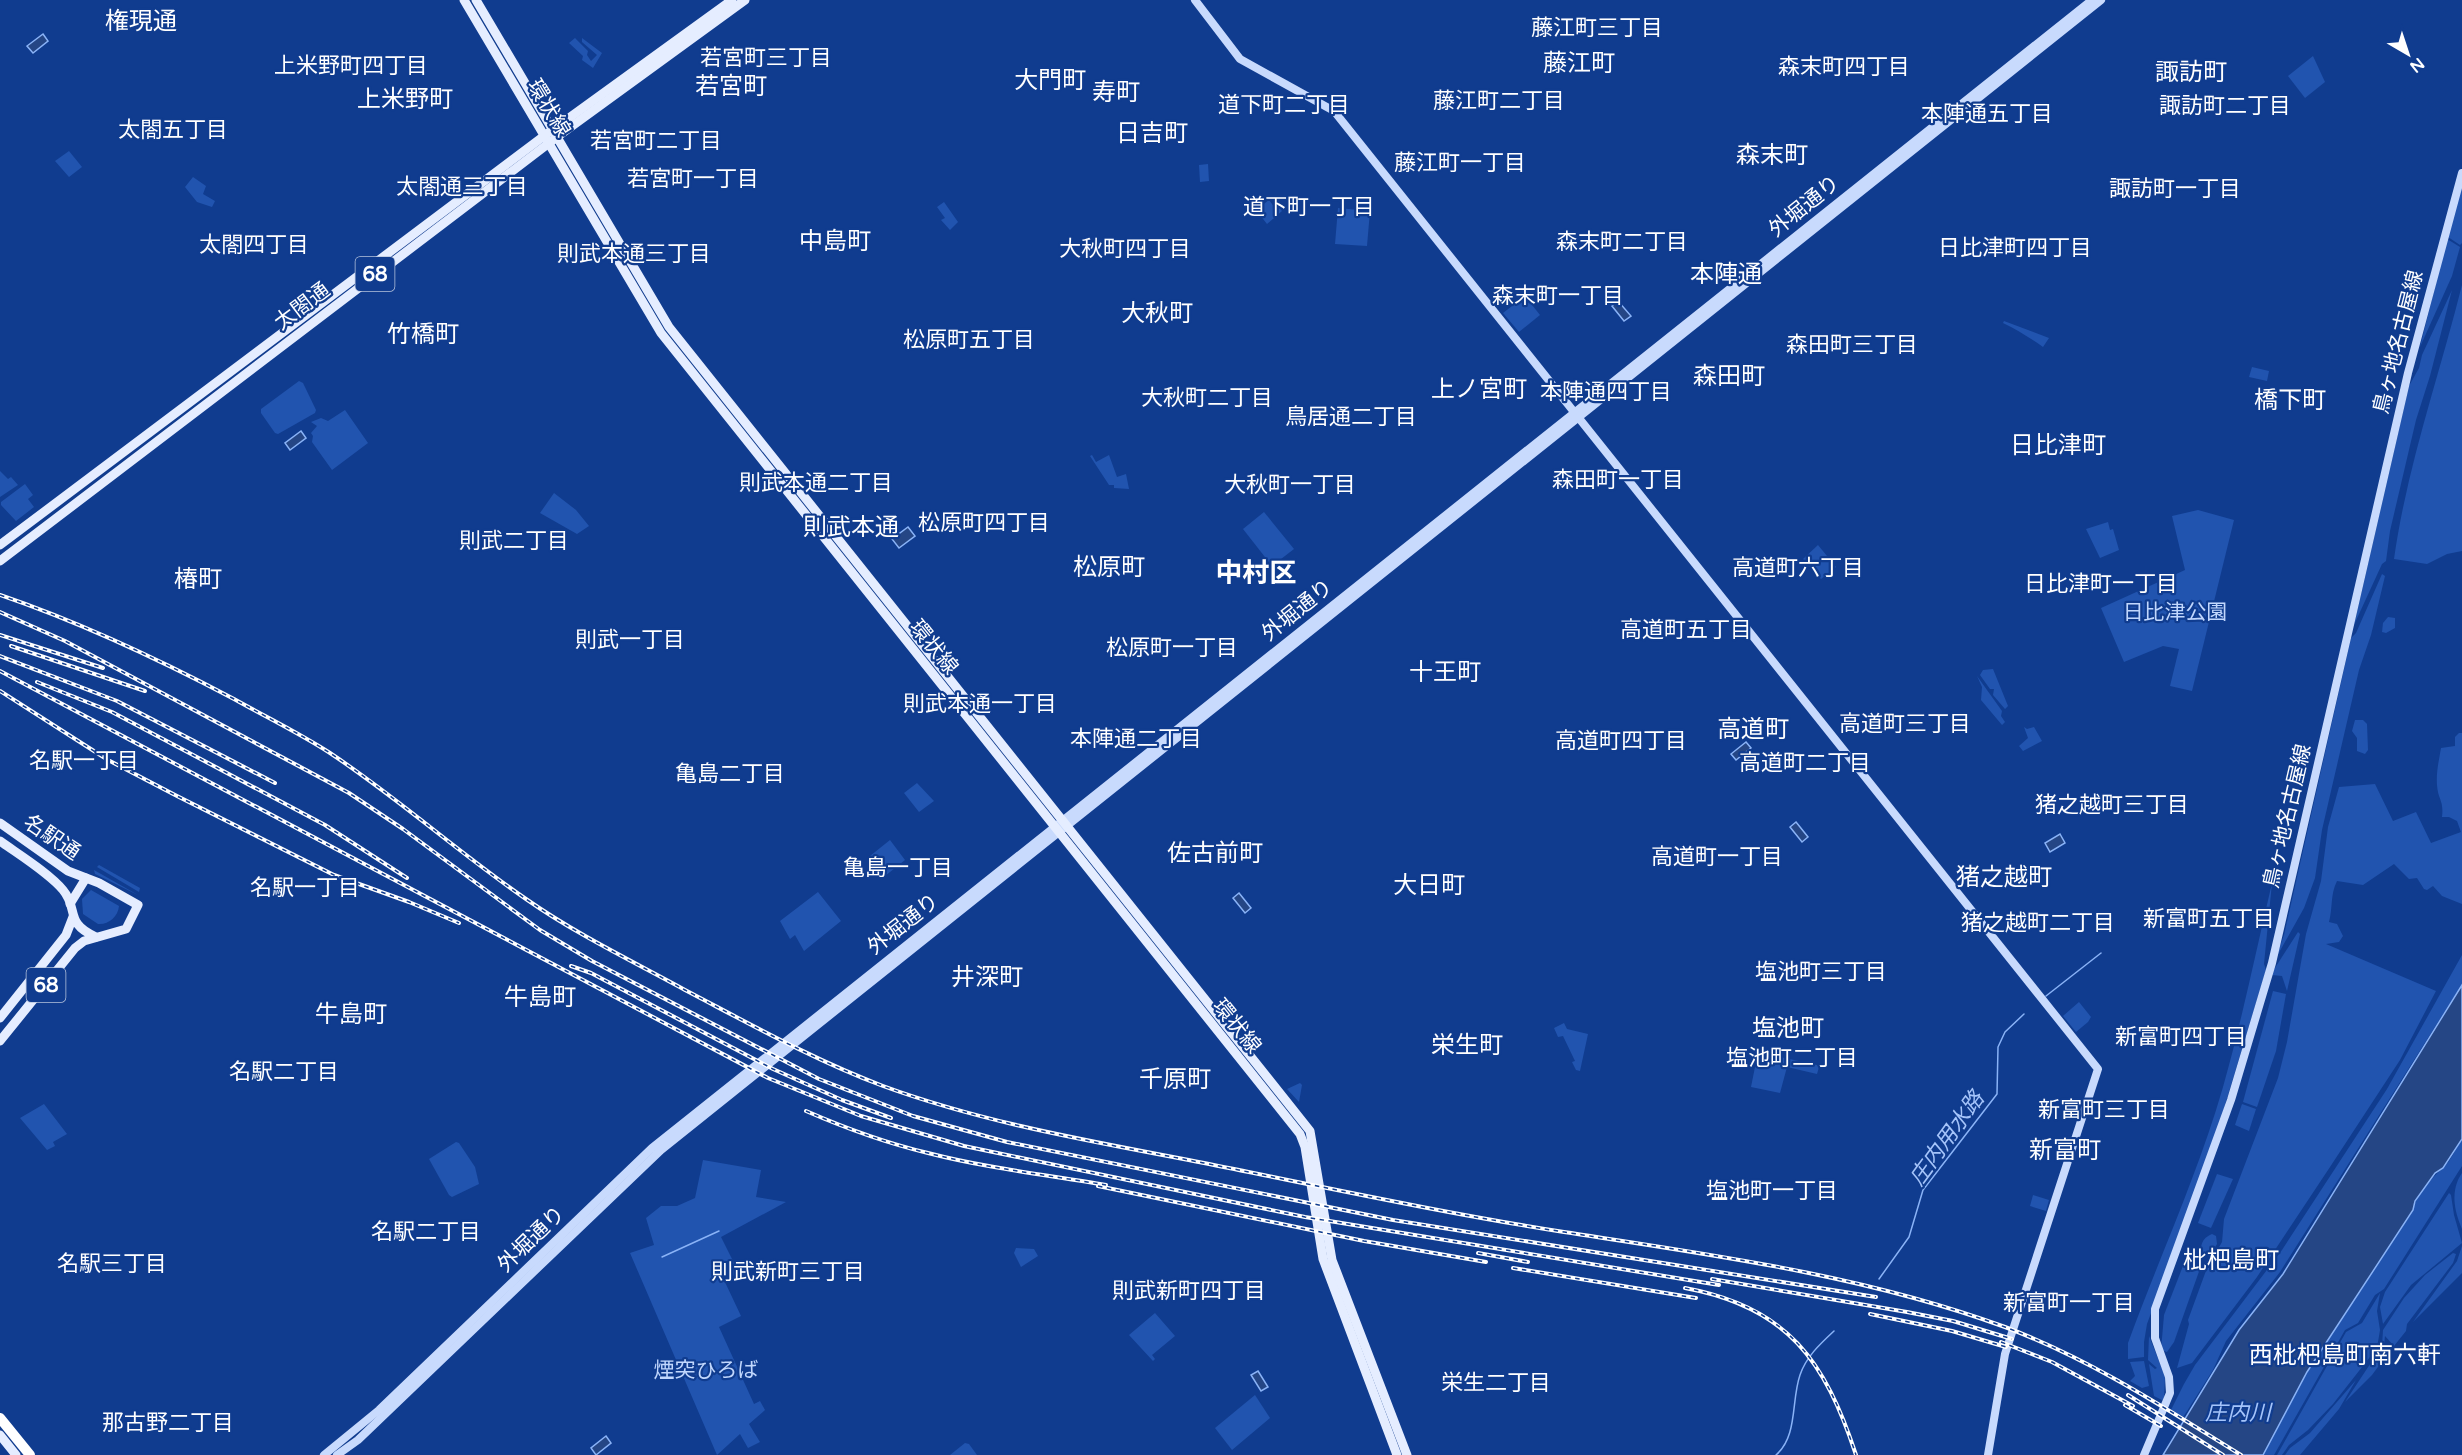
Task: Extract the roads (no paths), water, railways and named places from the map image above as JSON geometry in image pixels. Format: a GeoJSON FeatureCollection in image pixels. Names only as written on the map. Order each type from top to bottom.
{"type":"FeatureCollection","features":[{"type":"Feature","properties":{"kind":"highway"},"geometry":{"type":"LineString","coordinates":[[0,1418],[32,1455]]}},
{"type":"Feature","properties":{"kind":"highway"},"geometry":{"type":"LineString","coordinates":[[0,1428],[21,1455]]}},
{"type":"Feature","properties":{"kind":"main road","name":"環状線"},"geometry":{"type":"LineString","coordinates":[[464,0],[661,333],[1060,827],[1310,1131],[1332,1260],[1407,1455]]}},
{"type":"Feature","properties":{"kind":"main road","name":"環状線"},"geometry":{"type":"LineString","coordinates":[[476,0],[669,327],[1300,1134],[1305,1147],[1323,1259],[1397,1455]]}},
{"type":"Feature","properties":{"kind":"main road","name":"太閤通"},"geometry":{"type":"LineString","coordinates":[[0,561],[555,133],[732,0]]}},
{"type":"Feature","properties":{"kind":"main road","name":"太閤通"},"geometry":{"type":"LineString","coordinates":[[555,133],[745,0]]}},
{"type":"Feature","properties":{"kind":"main road"},"geometry":{"type":"LineString","coordinates":[[1196,0],[1240,59],[1334,111],[2098,1069],[2005,1354],[1988,1455]]}},
{"type":"Feature","properties":{"kind":"main road","name":"外堀通り"},"geometry":{"type":"LineString","coordinates":[[1577,415],[2092,0]]}},
{"type":"Feature","properties":{"kind":"main road","name":"外堀通り"},"geometry":{"type":"LineString","coordinates":[[324,1455],[379,1410],[652,1148],[2102,0]]}},
{"type":"Feature","properties":{"kind":"main road","name":"太閤通"},"geometry":{"type":"LineString","coordinates":[[0,545],[546,140]]}},
{"type":"Feature","properties":{"kind":"main road","name":"鳥ヶ地名古屋線"},"geometry":{"type":"LineString","coordinates":[[2144,1455],[2170,1393],[2169,1377],[2155,1338],[2155,1309],[2218,1138],[2257,1019],[2283,916],[2408,373],[2462,173]]}},
{"type":"Feature","properties":{"kind":"main road","name":"名駅通"},"geometry":{"type":"LineString","coordinates":[[0,823],[63,868],[138,905],[126,929],[96,937]]}},
{"type":"Feature","properties":{"kind":"main road","name":"外堀通り"},"geometry":{"type":"LineString","coordinates":[[338,1455],[358,1440],[661,1150],[1060,827]]}},
{"type":"Feature","properties":{"kind":"main road","name":"名駅通"},"geometry":{"type":"LineString","coordinates":[[0,841],[57,884],[70,904],[73,917]]}},
{"type":"Feature","properties":{"kind":"main road","name":"名駅通"},"geometry":{"type":"LineString","coordinates":[[70,904],[86,878]]}},
{"type":"Feature","properties":{"kind":"main road"},"geometry":{"type":"LineString","coordinates":[[73,917],[83,930],[96,937]]}},
{"type":"Feature","properties":{"kind":"main road","name":"68"},"geometry":{"type":"LineString","coordinates":[[0,1018],[66,935],[73,917]]}},
{"type":"Feature","properties":{"kind":"main road","name":"68"},"geometry":{"type":"LineString","coordinates":[[0,1041],[75,948],[96,937]]}},
{"type":"Feature","properties":{"kind":"main road"},"geometry":{"type":"LineString","coordinates":[[0,1412],[32,1455]]}},
{"type":"Feature","properties":{"kind":"main road"},"geometry":{"type":"LineString","coordinates":[[0,1435],[16,1455]]}},
{"type":"Feature","properties":{"kind":"water"},"geometry":{"type":"Polygon","coordinates":[[[43,34],[48,41],[33,53],[27,46],[43,34]]]}},
{"type":"Feature","properties":{"kind":"water"},"geometry":{"type":"Polygon","coordinates":[[[1618,301],[1631,316],[1624,321],[1612,306],[1618,301]]]}},
{"type":"Feature","properties":{"kind":"water"},"geometry":{"type":"Polygon","coordinates":[[[301,431],[306,438],[290,450],[285,443],[301,431]]]}},
{"type":"Feature","properties":{"kind":"water"},"geometry":{"type":"Polygon","coordinates":[[[908,527],[915,536],[899,548],[892,539],[908,527]]]}},
{"type":"Feature","properties":{"kind":"water"},"geometry":{"type":"Polygon","coordinates":[[[1746,742],[1751,748],[1736,760],[1731,754],[1746,742]]]}},
{"type":"Feature","properties":{"kind":"water"},"geometry":{"type":"Polygon","coordinates":[[[1796,822],[1808,837],[1802,842],[1790,827],[1796,822]]]}},
{"type":"Feature","properties":{"kind":"water"},"geometry":{"type":"Polygon","coordinates":[[[2060,834],[2065,843],[2050,852],[2045,843],[2060,834]]]}},
{"type":"Feature","properties":{"kind":"water"},"geometry":{"type":"Polygon","coordinates":[[[1239,893],[1251,908],[1245,913],[1233,898],[1239,893]]]}},
{"type":"Feature","properties":{"kind":"water","name":"庄内川"},"geometry":{"type":"Polygon","coordinates":[[[2462,985],[2462,1139],[2443,1168],[2435,1173],[2415,1201],[2413,1210],[2307,1372],[2263,1455],[2163,1455],[2239,1330],[2283,1274],[2462,985]]]}},
{"type":"Feature","properties":{"kind":"water"},"geometry":{"type":"Polygon","coordinates":[[[1258,1371],[1268,1387],[1261,1391],[1251,1375],[1258,1371]]]}},
{"type":"Feature","properties":{"kind":"water"},"geometry":{"type":"Polygon","coordinates":[[[606,1436],[611,1443],[596,1455],[591,1448],[606,1436]]]}},
{"type":"Feature","properties":{"kind":"waterway","name":"庄内用水路"},"geometry":{"type":"LineString","coordinates":[[2046,996],[2101,953]]}},
{"type":"Feature","properties":{"kind":"waterway","name":"庄内用水路"},"geometry":{"type":"LineString","coordinates":[[1879,1279],[1909,1237],[1923,1190],[1997,1094],[1998,1047],[2005,1032],[2024,1014]]}},
{"type":"Feature","properties":{"kind":"waterway"},"geometry":{"type":"LineString","coordinates":[[662,1257],[719,1231]]}},
{"type":"Feature","properties":{"kind":"waterway"},"geometry":{"type":"LineString","coordinates":[[1776,1455],[1788,1438],[1797,1385],[1803,1368],[1814,1351],[1834,1331]]}},
{"type":"Feature","properties":{"kind":"railway"},"geometry":{"type":"LineString","coordinates":[[0,595],[60,617],[148,656],[294,732],[355,770],[501,881],[564,924],[783,1041],[883,1086],[1002,1122],[1082,1139],[1474,1217],[1732,1258],[1897,1293],[2005,1327],[2067,1354],[2126,1385],[2241,1455]]}},
{"type":"Feature","properties":{"kind":"railway"},"geometry":{"type":"LineString","coordinates":[[0,612],[65,641],[349,793],[403,829],[540,930],[592,961],[819,1079],[913,1116],[1007,1142],[1393,1220],[1876,1297]]}},
{"type":"Feature","properties":{"kind":"railway"},"geometry":{"type":"LineString","coordinates":[[0,635],[103,668]]}},
{"type":"Feature","properties":{"kind":"railway"},"geometry":{"type":"LineString","coordinates":[[11,646],[145,691]]}},
{"type":"Feature","properties":{"kind":"railway"},"geometry":{"type":"LineString","coordinates":[[0,656],[117,701],[275,783]]}},
{"type":"Feature","properties":{"kind":"railway"},"geometry":{"type":"LineString","coordinates":[[0,671],[768,1078],[861,1116],[964,1146],[1305,1217],[1719,1285]]}},
{"type":"Feature","properties":{"kind":"railway"},"geometry":{"type":"LineString","coordinates":[[37,682],[112,712],[325,825],[407,878]]}},
{"type":"Feature","properties":{"kind":"railway"},"geometry":{"type":"LineString","coordinates":[[0,691],[108,760],[177,796],[334,875],[459,923]]}},
{"type":"Feature","properties":{"kind":"railway"},"geometry":{"type":"LineString","coordinates":[[571,966],[591,973],[773,1069],[842,1100],[891,1118]]}},
{"type":"Feature","properties":{"kind":"railway"},"geometry":{"type":"LineString","coordinates":[[806,1111],[866,1135],[928,1153],[994,1167],[1106,1185]]}},
{"type":"Feature","properties":{"kind":"railway"},"geometry":{"type":"LineString","coordinates":[[1098,1186],[1364,1241],[1486,1262]]}},
{"type":"Feature","properties":{"kind":"railway"},"geometry":{"type":"LineString","coordinates":[[1478,1253],[1528,1262]]}},
{"type":"Feature","properties":{"kind":"railway"},"geometry":{"type":"LineString","coordinates":[[1513,1268],[1696,1298]]}},
{"type":"Feature","properties":{"kind":"railway"},"geometry":{"type":"LineString","coordinates":[[1712,1279],[1953,1321],[2012,1339]]}},
{"type":"Feature","properties":{"kind":"railway"},"geometry":{"type":"LineString","coordinates":[[1685,1288],[1721,1297],[1751,1309],[1776,1324],[1798,1343],[1831,1392],[1856,1455]]}},
{"type":"Feature","properties":{"kind":"railway"},"geometry":{"type":"LineString","coordinates":[[1870,1314],[1952,1331],[2006,1347]]}},
{"type":"Feature","properties":{"kind":"railway"},"geometry":{"type":"LineString","coordinates":[[2001,1342],[2052,1362],[2133,1406]]}},
{"type":"Feature","properties":{"kind":"railway"},"geometry":{"type":"LineString","coordinates":[[2128,1395],[2223,1455]]}},
{"type":"Feature","properties":{"kind":"railway"},"geometry":{"type":"LineString","coordinates":[[2125,1405],[2161,1426]]}},
{"type":"Feature","properties":{"kind":"district","name":"権現通"},"geometry":{"type":"Point","coordinates":[141,21]}},
{"type":"Feature","properties":{"kind":"district","name":"藤江町三丁目"},"geometry":{"type":"Point","coordinates":[1597,27]}},
{"type":"Feature","properties":{"kind":"district","name":"若宮町三丁目"},"geometry":{"type":"Point","coordinates":[766,57]}},
{"type":"Feature","properties":{"kind":"district","name":"藤江町"},"geometry":{"type":"Point","coordinates":[1579,63]}},
{"type":"Feature","properties":{"kind":"district","name":"上米野町四丁目"},"geometry":{"type":"Point","coordinates":[351,65]}},
{"type":"Feature","properties":{"kind":"district","name":"森末町四丁目"},"geometry":{"type":"Point","coordinates":[1844,66]}},
{"type":"Feature","properties":{"kind":"district","name":"諏訪町"},"geometry":{"type":"Point","coordinates":[2191,72]}},
{"type":"Feature","properties":{"kind":"district","name":"大門町"},"geometry":{"type":"Point","coordinates":[1050,80]}},
{"type":"Feature","properties":{"kind":"district","name":"若宮町"},"geometry":{"type":"Point","coordinates":[731,86]}},
{"type":"Feature","properties":{"kind":"district","name":"寿町"},"geometry":{"type":"Point","coordinates":[1116,92]}},
{"type":"Feature","properties":{"kind":"district","name":"上米野町"},"geometry":{"type":"Point","coordinates":[405,99]}},
{"type":"Feature","properties":{"kind":"district","name":"藤江町二丁目"},"geometry":{"type":"Point","coordinates":[1499,100]}},
{"type":"Feature","properties":{"kind":"district","name":"道下町二丁目"},"geometry":{"type":"Point","coordinates":[1284,104]}},
{"type":"Feature","properties":{"kind":"district","name":"諏訪町二丁目"},"geometry":{"type":"Point","coordinates":[2225,105]}},
{"type":"Feature","properties":{"kind":"district","name":"本陣通五丁目"},"geometry":{"type":"Point","coordinates":[1987,113]}},
{"type":"Feature","properties":{"kind":"district","name":"太閤五丁目"},"geometry":{"type":"Point","coordinates":[173,129]}},
{"type":"Feature","properties":{"kind":"district","name":"日吉町"},"geometry":{"type":"Point","coordinates":[1152,133]}},
{"type":"Feature","properties":{"kind":"district","name":"若宮町二丁目"},"geometry":{"type":"Point","coordinates":[656,140]}},
{"type":"Feature","properties":{"kind":"district","name":"森末町"},"geometry":{"type":"Point","coordinates":[1772,155]}},
{"type":"Feature","properties":{"kind":"district","name":"藤江町一丁目"},"geometry":{"type":"Point","coordinates":[1460,162]}},
{"type":"Feature","properties":{"kind":"district","name":"若宮町一丁目"},"geometry":{"type":"Point","coordinates":[693,178]}},
{"type":"Feature","properties":{"kind":"district","name":"太閤通三丁目"},"geometry":{"type":"Point","coordinates":[462,186]}},
{"type":"Feature","properties":{"kind":"district","name":"諏訪町一丁目"},"geometry":{"type":"Point","coordinates":[2175,188]}},
{"type":"Feature","properties":{"kind":"district","name":"道下町一丁目"},"geometry":{"type":"Point","coordinates":[1309,206]}},
{"type":"Feature","properties":{"kind":"district","name":"中島町"},"geometry":{"type":"Point","coordinates":[835,241]}},
{"type":"Feature","properties":{"kind":"district","name":"森末町二丁目"},"geometry":{"type":"Point","coordinates":[1622,241]}},
{"type":"Feature","properties":{"kind":"district","name":"太閤四丁目"},"geometry":{"type":"Point","coordinates":[254,244]}},
{"type":"Feature","properties":{"kind":"district","name":"日比津町四丁目"},"geometry":{"type":"Point","coordinates":[2015,247]}},
{"type":"Feature","properties":{"kind":"district","name":"大秋町四丁目"},"geometry":{"type":"Point","coordinates":[1125,248]}},
{"type":"Feature","properties":{"kind":"district","name":"則武本通三丁目"},"geometry":{"type":"Point","coordinates":[634,253]}},
{"type":"Feature","properties":{"kind":"district","name":"本陣通"},"geometry":{"type":"Point","coordinates":[1726,274]}},
{"type":"Feature","properties":{"kind":"district","name":"森末町一丁目"},"geometry":{"type":"Point","coordinates":[1558,295]}},
{"type":"Feature","properties":{"kind":"district","name":"大秋町"},"geometry":{"type":"Point","coordinates":[1157,313]}},
{"type":"Feature","properties":{"kind":"district","name":"竹橋町"},"geometry":{"type":"Point","coordinates":[423,334]}},
{"type":"Feature","properties":{"kind":"district","name":"松原町五丁目"},"geometry":{"type":"Point","coordinates":[969,339]}},
{"type":"Feature","properties":{"kind":"district","name":"森田町三丁目"},"geometry":{"type":"Point","coordinates":[1852,344]}},
{"type":"Feature","properties":{"kind":"district","name":"森田町"},"geometry":{"type":"Point","coordinates":[1729,376]}},
{"type":"Feature","properties":{"kind":"district","name":"上ノ宮町"},"geometry":{"type":"Point","coordinates":[1479,389]}},
{"type":"Feature","properties":{"kind":"district","name":"本陣通四丁目"},"geometry":{"type":"Point","coordinates":[1606,391]}},
{"type":"Feature","properties":{"kind":"district","name":"大秋町二丁目"},"geometry":{"type":"Point","coordinates":[1207,397]}},
{"type":"Feature","properties":{"kind":"district","name":"橋下町"},"geometry":{"type":"Point","coordinates":[2290,400]}},
{"type":"Feature","properties":{"kind":"district","name":"鳥居通二丁目"},"geometry":{"type":"Point","coordinates":[1351,416]}},
{"type":"Feature","properties":{"kind":"district","name":"日比津町"},"geometry":{"type":"Point","coordinates":[2058,445]}},
{"type":"Feature","properties":{"kind":"district","name":"森田町一丁目"},"geometry":{"type":"Point","coordinates":[1618,479]}},
{"type":"Feature","properties":{"kind":"district","name":"則武本通二丁目"},"geometry":{"type":"Point","coordinates":[816,482]}},
{"type":"Feature","properties":{"kind":"district","name":"大秋町一丁目"},"geometry":{"type":"Point","coordinates":[1290,484]}},
{"type":"Feature","properties":{"kind":"district","name":"松原町四丁目"},"geometry":{"type":"Point","coordinates":[984,522]}},
{"type":"Feature","properties":{"kind":"district","name":"則武本通"},"geometry":{"type":"Point","coordinates":[851,527]}},
{"type":"Feature","properties":{"kind":"district","name":"則武二丁目"},"geometry":{"type":"Point","coordinates":[514,540]}},
{"type":"Feature","properties":{"kind":"district","name":"松原町"},"geometry":{"type":"Point","coordinates":[1109,567]}},
{"type":"Feature","properties":{"kind":"district","name":"高道町六丁目"},"geometry":{"type":"Point","coordinates":[1798,567]}},
{"type":"Feature","properties":{"kind":"district","name":"中村区"},"geometry":{"type":"Point","coordinates":[1256,573]}},
{"type":"Feature","properties":{"kind":"district","name":"椿町"},"geometry":{"type":"Point","coordinates":[198,579]}},
{"type":"Feature","properties":{"kind":"district","name":"日比津町一丁目"},"geometry":{"type":"Point","coordinates":[2101,583]}},
{"type":"Feature","properties":{"kind":"district","name":"高道町五丁目"},"geometry":{"type":"Point","coordinates":[1686,629]}},
{"type":"Feature","properties":{"kind":"district","name":"則武一丁目"},"geometry":{"type":"Point","coordinates":[630,639]}},
{"type":"Feature","properties":{"kind":"district","name":"松原町一丁目"},"geometry":{"type":"Point","coordinates":[1172,647]}},
{"type":"Feature","properties":{"kind":"district","name":"十王町"},"geometry":{"type":"Point","coordinates":[1445,672]}},
{"type":"Feature","properties":{"kind":"district","name":"則武本通一丁目"},"geometry":{"type":"Point","coordinates":[980,703]}},
{"type":"Feature","properties":{"kind":"district","name":"高道町三丁目"},"geometry":{"type":"Point","coordinates":[1905,723]}},
{"type":"Feature","properties":{"kind":"district","name":"高道町"},"geometry":{"type":"Point","coordinates":[1753,729]}},
{"type":"Feature","properties":{"kind":"district","name":"本陣通二丁目"},"geometry":{"type":"Point","coordinates":[1136,738]}},
{"type":"Feature","properties":{"kind":"district","name":"高道町四丁目"},"geometry":{"type":"Point","coordinates":[1621,740]}},
{"type":"Feature","properties":{"kind":"district","name":"名駅一丁目"},"geometry":{"type":"Point","coordinates":[84,760]}},
{"type":"Feature","properties":{"kind":"district","name":"高道町二丁目"},"geometry":{"type":"Point","coordinates":[1805,762]}},
{"type":"Feature","properties":{"kind":"district","name":"亀島二丁目"},"geometry":{"type":"Point","coordinates":[730,773]}},
{"type":"Feature","properties":{"kind":"district","name":"猪之越町三丁目"},"geometry":{"type":"Point","coordinates":[2112,804]}},
{"type":"Feature","properties":{"kind":"district","name":"佐古前町"},"geometry":{"type":"Point","coordinates":[1215,853]}},
{"type":"Feature","properties":{"kind":"district","name":"高道町一丁目"},"geometry":{"type":"Point","coordinates":[1717,856]}},
{"type":"Feature","properties":{"kind":"district","name":"亀島一丁目"},"geometry":{"type":"Point","coordinates":[898,867]}},
{"type":"Feature","properties":{"kind":"district","name":"猪之越町"},"geometry":{"type":"Point","coordinates":[2004,877]}},
{"type":"Feature","properties":{"kind":"district","name":"大日町"},"geometry":{"type":"Point","coordinates":[1429,885]}},
{"type":"Feature","properties":{"kind":"district","name":"名駅一丁目"},"geometry":{"type":"Point","coordinates":[305,887]}},
{"type":"Feature","properties":{"kind":"district","name":"新富町五丁目"},"geometry":{"type":"Point","coordinates":[2209,918]}},
{"type":"Feature","properties":{"kind":"district","name":"猪之越町二丁目"},"geometry":{"type":"Point","coordinates":[2038,922]}},
{"type":"Feature","properties":{"kind":"district","name":"塩池町三丁目"},"geometry":{"type":"Point","coordinates":[1821,971]}},
{"type":"Feature","properties":{"kind":"district","name":"井深町"},"geometry":{"type":"Point","coordinates":[987,977]}},
{"type":"Feature","properties":{"kind":"district","name":"牛島町"},"geometry":{"type":"Point","coordinates":[540,997]}},
{"type":"Feature","properties":{"kind":"district","name":"牛島町"},"geometry":{"type":"Point","coordinates":[351,1014]}},
{"type":"Feature","properties":{"kind":"district","name":"塩池町"},"geometry":{"type":"Point","coordinates":[1788,1028]}},
{"type":"Feature","properties":{"kind":"district","name":"新富町四丁目"},"geometry":{"type":"Point","coordinates":[2181,1036]}},
{"type":"Feature","properties":{"kind":"district","name":"栄生町"},"geometry":{"type":"Point","coordinates":[1467,1045]}},
{"type":"Feature","properties":{"kind":"district","name":"塩池町二丁目"},"geometry":{"type":"Point","coordinates":[1792,1057]}},
{"type":"Feature","properties":{"kind":"district","name":"名駅二丁目"},"geometry":{"type":"Point","coordinates":[284,1071]}},
{"type":"Feature","properties":{"kind":"district","name":"千原町"},"geometry":{"type":"Point","coordinates":[1175,1079]}},
{"type":"Feature","properties":{"kind":"district","name":"新富町三丁目"},"geometry":{"type":"Point","coordinates":[2104,1109]}},
{"type":"Feature","properties":{"kind":"district","name":"新富町"},"geometry":{"type":"Point","coordinates":[2065,1150]}},
{"type":"Feature","properties":{"kind":"district","name":"塩池町一丁目"},"geometry":{"type":"Point","coordinates":[1772,1190]}},
{"type":"Feature","properties":{"kind":"district","name":"名駅二丁目"},"geometry":{"type":"Point","coordinates":[426,1231]}},
{"type":"Feature","properties":{"kind":"district","name":"枇杷島町"},"geometry":{"type":"Point","coordinates":[2231,1260]}},
{"type":"Feature","properties":{"kind":"district","name":"名駅三丁目"},"geometry":{"type":"Point","coordinates":[112,1263]}},
{"type":"Feature","properties":{"kind":"district","name":"則武新町三丁目"},"geometry":{"type":"Point","coordinates":[788,1271]}},
{"type":"Feature","properties":{"kind":"district","name":"則武新町四丁目"},"geometry":{"type":"Point","coordinates":[1189,1290]}},
{"type":"Feature","properties":{"kind":"district","name":"新富町一丁目"},"geometry":{"type":"Point","coordinates":[2069,1302]}},
{"type":"Feature","properties":{"kind":"district","name":"西枇杷島町南六軒"},"geometry":{"type":"Point","coordinates":[2345,1355]}},
{"type":"Feature","properties":{"kind":"district","name":"栄生二丁目"},"geometry":{"type":"Point","coordinates":[1496,1382]}},
{"type":"Feature","properties":{"kind":"district","name":"那古野二丁目"},"geometry":{"type":"Point","coordinates":[168,1422]}},
{"type":"Feature","properties":{"kind":"park label","name":"日比津公園"},"geometry":{"type":"Point","coordinates":[2175,612]}},
{"type":"Feature","properties":{"kind":"park label","name":"煙突ひろば"},"geometry":{"type":"Point","coordinates":[706,1370]}}]}
